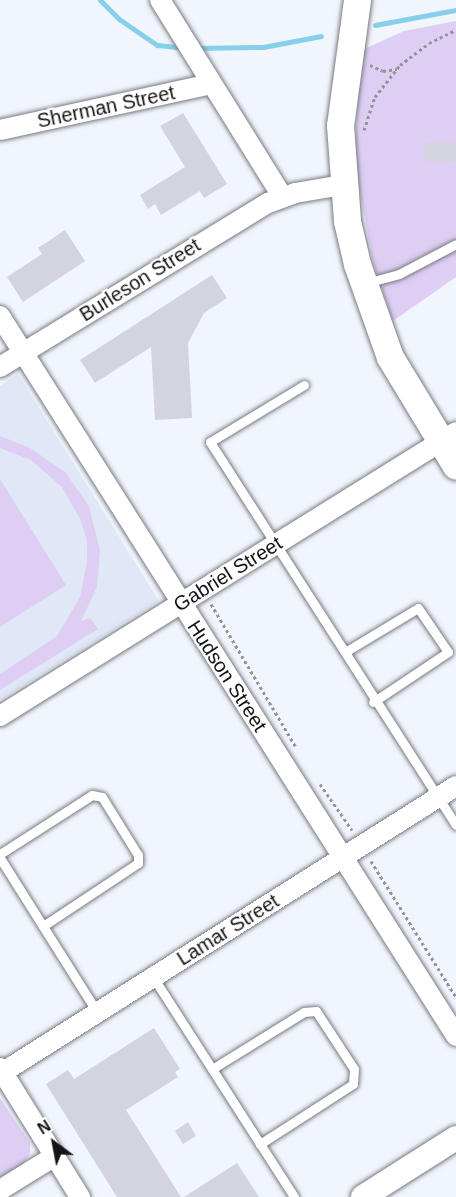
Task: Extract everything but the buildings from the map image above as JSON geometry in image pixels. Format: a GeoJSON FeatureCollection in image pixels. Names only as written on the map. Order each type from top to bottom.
{"type":"FeatureCollection","features":[{"type":"Feature","properties":{"kind":"main road"},"geometry":{"type":"LineString","coordinates":[[357,0],[340,125],[347,221],[363,284],[390,357],[448,436],[456,466]]}},
{"type":"Feature","properties":{"kind":"street"},"geometry":{"type":"LineString","coordinates":[[160,0],[282,196]]}},
{"type":"Feature","properties":{"kind":"street","name":"Sherman Street"},"geometry":{"type":"LineString","coordinates":[[0,130],[211,84]]}},
{"type":"Feature","properties":{"kind":"street","name":"Burleson Street"},"geometry":{"type":"LineString","coordinates":[[0,368],[240,218],[282,196],[343,184]]}},
{"type":"Feature","properties":{"kind":"street","name":"Hudson Street"},"geometry":{"type":"LineString","coordinates":[[0,316],[456,1036]]}},
{"type":"Feature","properties":{"kind":"street","name":"Gabriel Street"},"geometry":{"type":"LineString","coordinates":[[0,716],[448,436]]}},
{"type":"Feature","properties":{"kind":"street","name":"Lamar Street"},"geometry":{"type":"LineString","coordinates":[[1,1072],[456,786]]}},
{"type":"Feature","properties":{"kind":"street"},"geometry":{"type":"LineString","coordinates":[[1,1072],[80,1197]]}},
{"type":"Feature","properties":{"kind":"street"},"geometry":{"type":"LineString","coordinates":[[363,1197],[456,1138]]}},
{"type":"Feature","properties":{"kind":"street"},"geometry":{"type":"LineString","coordinates":[[0,1190],[55,1156]]}},
{"type":"Feature","properties":{"kind":"lane"},"geometry":{"type":"LineString","coordinates":[[363,284],[399,274],[456,244]]}},
{"type":"Feature","properties":{"kind":"lane"},"geometry":{"type":"LineString","coordinates":[[304,385],[210,442],[277,543],[374,702],[456,825]]}},
{"type":"Feature","properties":{"kind":"lane"},"geometry":{"type":"LineString","coordinates":[[345,652],[418,608],[448,652],[374,702]]}},
{"type":"Feature","properties":{"kind":"lane"},"geometry":{"type":"LineString","coordinates":[[43,926],[138,863],[138,855],[102,797],[92,795],[0,856],[43,926],[97,1012]]}},
{"type":"Feature","properties":{"kind":"lane"},"geometry":{"type":"LineString","coordinates":[[153,977],[294,1197]]}},
{"type":"Feature","properties":{"kind":"lane"},"geometry":{"type":"LineString","coordinates":[[212,1069],[304,1012],[316,1011],[354,1069],[353,1084],[260,1144]]}},
{"type":"Feature","properties":{"kind":"path"},"geometry":{"type":"LineString","coordinates":[[361,141],[375,97],[397,69],[429,43],[456,30]]}},
{"type":"Feature","properties":{"kind":"path"},"geometry":{"type":"LineString","coordinates":[[367,62],[382,71],[397,69]]}},
{"type":"Feature","properties":{"kind":"path"},"geometry":{"type":"LineString","coordinates":[[203,590],[297,742],[295,756]]}},
{"type":"Feature","properties":{"kind":"path"},"geometry":{"type":"LineString","coordinates":[[310,781],[323,786],[456,997]]}},
{"type":"Feature","properties":{"kind":"shaded area"},"geometry":{"type":"Polygon","coordinates":[[[456,21],[456,277],[393,321],[373,262],[358,181],[355,151],[360,58],[362,50],[404,31],[456,21]]]}},
{"type":"Feature","properties":{"kind":"shaded area"},"geometry":{"type":"Polygon","coordinates":[[[18,374],[159,601],[0,700],[0,386],[18,374]]]}},
{"type":"Feature","properties":{"kind":"shaded area"},"geometry":{"type":"Polygon","coordinates":[[[0,436],[30,448],[65,472],[89,506],[100,550],[97,587],[81,621],[90,618],[98,629],[0,690],[0,674],[57,636],[80,597],[87,562],[87,540],[80,519],[62,487],[31,460],[0,448],[0,436]]]}},
{"type":"Feature","properties":{"kind":"shaded area"},"geometry":{"type":"Polygon","coordinates":[[[0,479],[66,585],[0,627],[0,479]]]}},
{"type":"Feature","properties":{"kind":"shaded area"},"geometry":{"type":"Polygon","coordinates":[[[0,1098],[30,1143],[30,1153],[22,1166],[0,1180],[0,1098]]]}},
{"type":"Feature","properties":{"kind":"waterway"},"geometry":{"type":"LineString","coordinates":[[100,0],[119,19],[157,45],[184,48]]}},
{"type":"Feature","properties":{"kind":"waterway"},"geometry":{"type":"LineString","coordinates":[[375,25],[456,10]]}},
{"type":"Feature","properties":{"kind":"waterway"},"geometry":{"type":"LineString","coordinates":[[196,48],[263,47],[321,36]]}}]}
